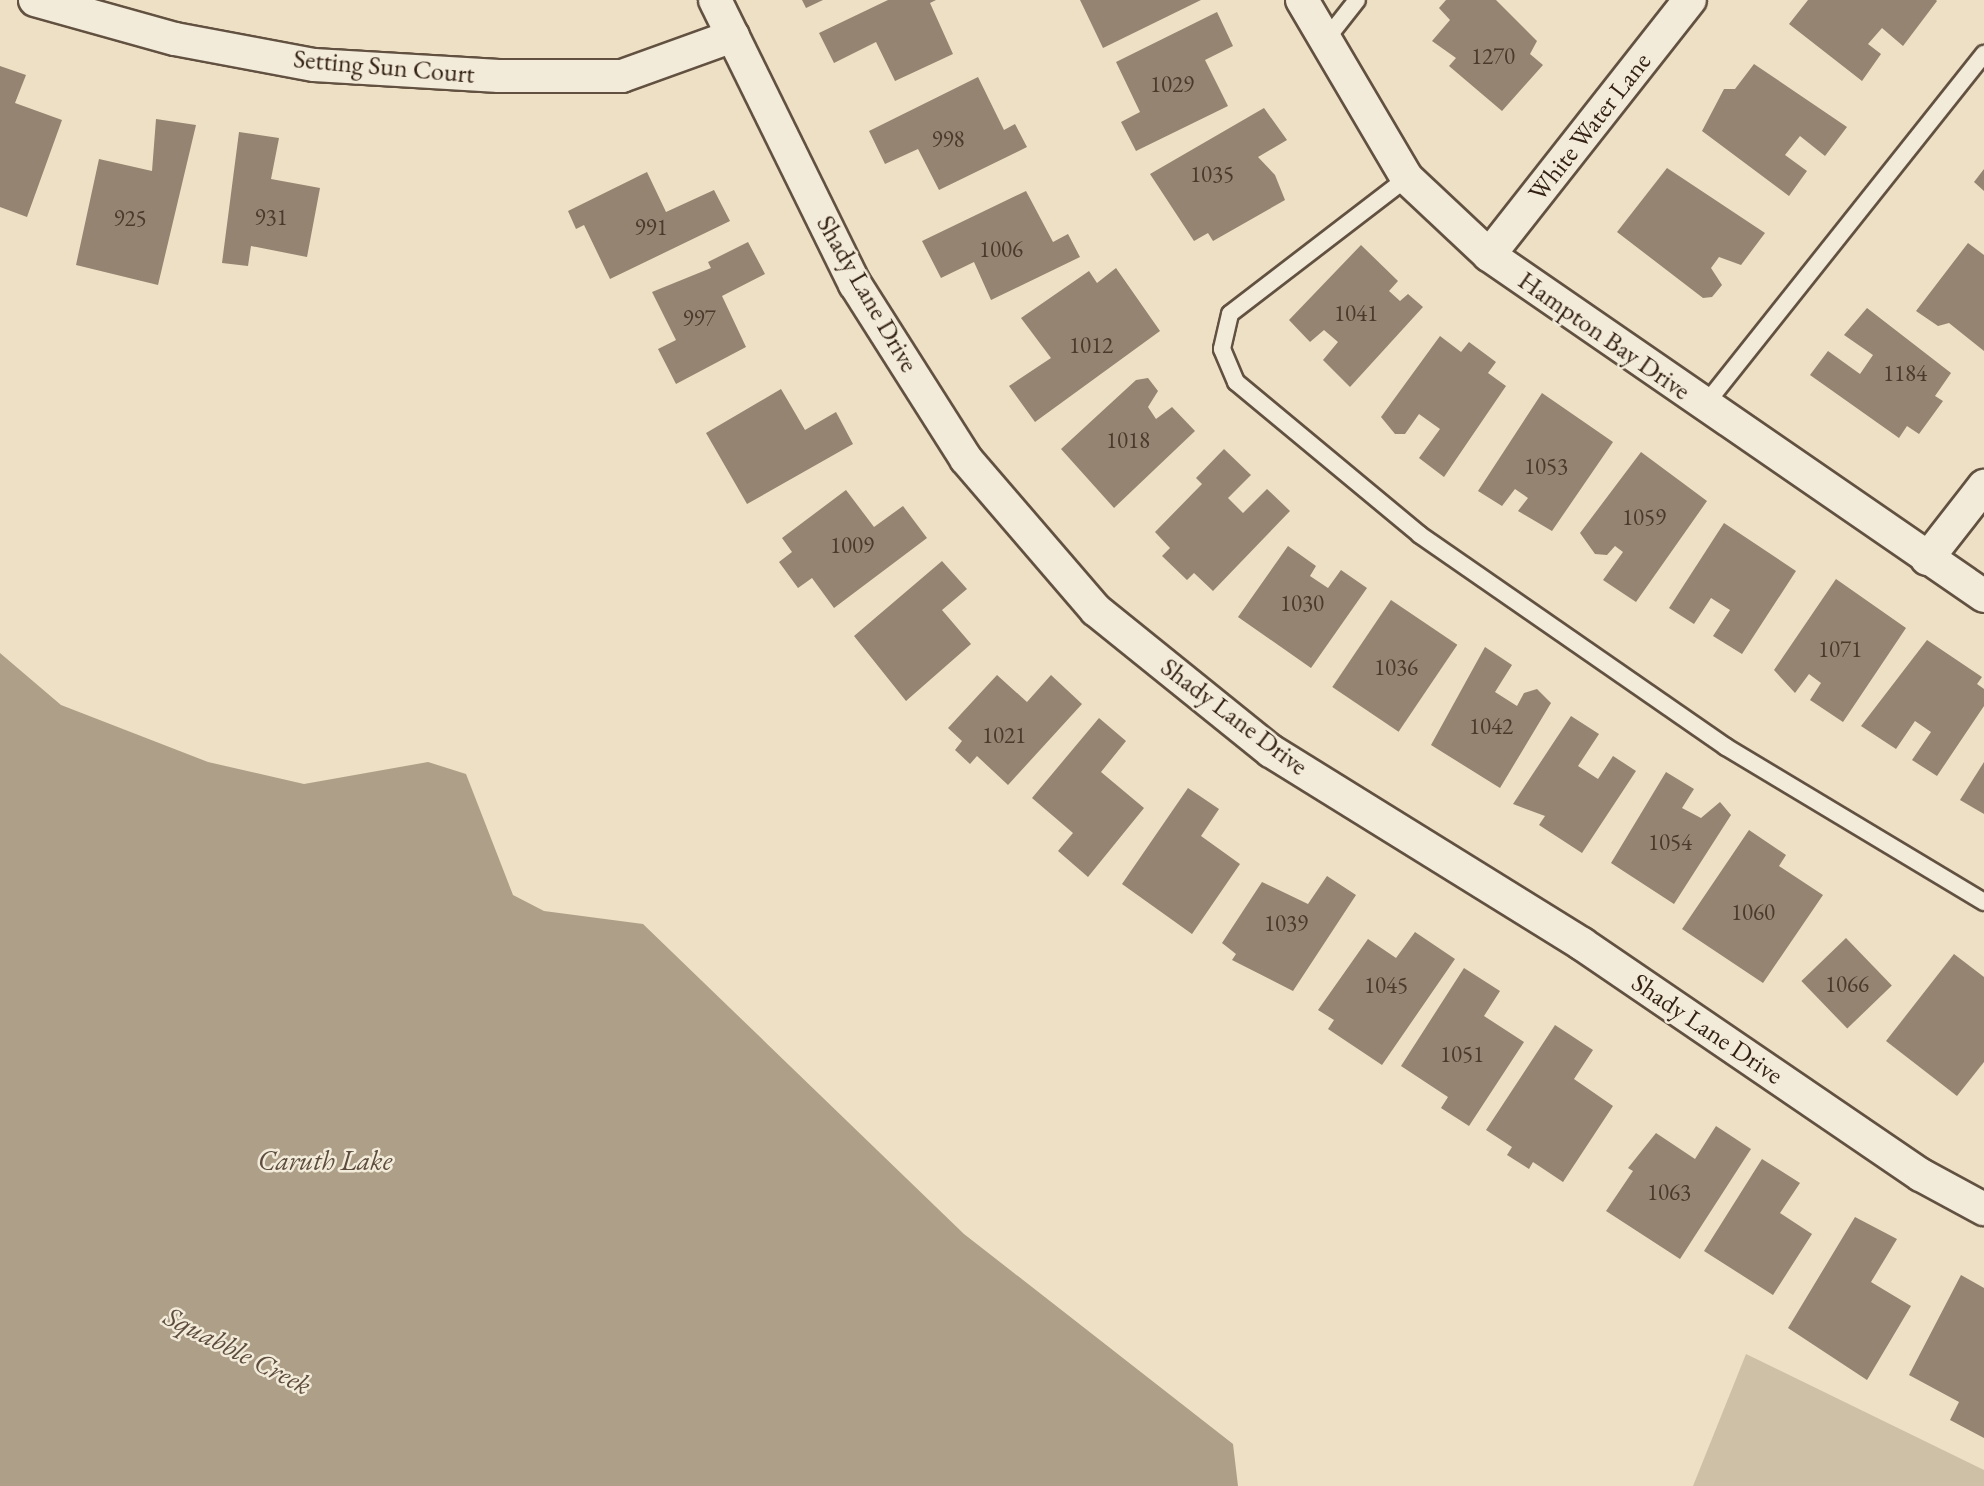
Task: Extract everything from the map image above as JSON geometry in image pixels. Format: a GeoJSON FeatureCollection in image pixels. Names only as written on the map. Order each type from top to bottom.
{"type":"FeatureCollection","features":[{"type":"Feature","properties":{"kind":"street","name":"Setting Sun Court"},"geometry":{"type":"LineString","coordinates":[[35,0],[175,39],[314,65],[499,76],[622,76],[733,36]]}},
{"type":"Feature","properties":{"kind":"street","name":"Shady Lane Drive"},"geometry":{"type":"LineString","coordinates":[[715,0],[855,284],[966,459],[1096,610],[1271,751],[1582,944],[1921,1175],[1984,1209]]}},
{"type":"Feature","properties":{"kind":"street","name":"Hampton Bay Drive"},"geometry":{"type":"LineString","coordinates":[[1302,0],[1323,43],[1407,178],[1489,255],[1704,406],[1984,596]]}},
{"type":"Feature","properties":{"kind":"street","name":"White Water Lane"},"geometry":{"type":"LineString","coordinates":[[1489,255],[1690,0]]}},
{"type":"Feature","properties":{"kind":"street"},"geometry":{"type":"LineString","coordinates":[[1927,559],[1984,486]]}},
{"type":"Feature","properties":{"kind":"lane"},"geometry":{"type":"LineString","coordinates":[[1323,43],[1357,0]]}},
{"type":"Feature","properties":{"kind":"lane"},"geometry":{"type":"LineString","coordinates":[[1704,406],[1984,54]]}},
{"type":"Feature","properties":{"kind":"lane"},"geometry":{"type":"LineString","coordinates":[[1407,178],[1230,314],[1222,349],[1236,382],[1454,559],[1726,747],[1984,902]]}},
{"type":"Feature","properties":{"kind":"shaded area"},"geometry":{"type":"Polygon","coordinates":[[[1746,1354],[1984,1470],[1984,1486],[1693,1486],[1746,1354]]]}},
{"type":"Feature","properties":{"kind":"water","name":"Caruth Lake"},"geometry":{"type":"Polygon","coordinates":[[[0,653],[61,705],[208,762],[304,784],[428,762],[466,774],[513,895],[544,911],[643,924],[964,1234],[1233,1444],[1238,1486],[0,1486],[0,653]]]}},
{"type":"Feature","properties":{"kind":"building"},"geometry":{"type":"Polygon","coordinates":[[[802,0],[823,0],[806,8],[802,0]]]}},
{"type":"Feature","properties":{"kind":"building"},"geometry":{"type":"Polygon","coordinates":[[[888,0],[936,0],[930,3],[953,54],[895,81],[876,42],[834,63],[819,33],[888,0]]]}},
{"type":"Feature","properties":{"kind":"building"},"geometry":{"type":"Polygon","coordinates":[[[1080,0],[1201,0],[1103,48],[1080,0]]]}},
{"type":"Feature","properties":{"kind":"building"},"geometry":{"type":"Polygon","coordinates":[[[1446,0],[1496,0],[1537,41],[1530,54],[1543,65],[1502,111],[1449,66],[1456,58],[1432,41],[1450,20],[1439,8],[1446,0]]]}},
{"type":"Feature","properties":{"kind":"building"},"geometry":{"type":"Polygon","coordinates":[[[1808,0],[1937,1],[1903,46],[1882,28],[1868,44],[1881,54],[1862,81],[1789,24],[1808,0]]]}},
{"type":"Feature","properties":{"kind":"building"},"geometry":{"type":"Polygon","coordinates":[[[1217,12],[1233,46],[1205,60],[1228,106],[1136,151],[1121,122],[1140,112],[1116,62],[1217,12]]]}},
{"type":"Feature","properties":{"kind":"building"},"geometry":{"type":"Polygon","coordinates":[[[1754,64],[1847,127],[1825,156],[1800,136],[1785,155],[1807,171],[1789,196],[1702,131],[1724,89],[1735,89],[1754,64]]]}},
{"type":"Feature","properties":{"kind":"building"},"geometry":{"type":"Polygon","coordinates":[[[0,66],[26,75],[15,103],[62,120],[27,217],[0,207],[0,66]]]}},
{"type":"Feature","properties":{"kind":"building"},"geometry":{"type":"Polygon","coordinates":[[[978,77],[1004,130],[1015,124],[1027,147],[939,190],[918,149],[885,164],[869,131],[978,77]]]}},
{"type":"Feature","properties":{"kind":"building"},"geometry":{"type":"Polygon","coordinates":[[[1264,108],[1287,140],[1258,157],[1275,175],[1285,200],[1213,241],[1208,233],[1194,241],[1150,174],[1264,108]]]}},
{"type":"Feature","properties":{"kind":"building"},"geometry":{"type":"Polygon","coordinates":[[[156,119],[196,125],[158,285],[76,265],[99,159],[152,171],[156,119]]]}},
{"type":"Feature","properties":{"kind":"building"},"geometry":{"type":"Polygon","coordinates":[[[239,132],[279,138],[271,179],[320,188],[307,257],[251,246],[248,266],[222,263],[239,132]]]}},
{"type":"Feature","properties":{"kind":"building"},"geometry":{"type":"Polygon","coordinates":[[[1667,168],[1765,233],[1741,265],[1719,257],[1711,268],[1722,285],[1712,297],[1703,298],[1617,232],[1667,168]]]}},
{"type":"Feature","properties":{"kind":"building"},"geometry":{"type":"Polygon","coordinates":[[[1984,169],[1984,191],[1974,182],[1984,169]]]}},
{"type":"Feature","properties":{"kind":"building"},"geometry":{"type":"Polygon","coordinates":[[[647,172],[666,212],[714,190],[730,221],[610,279],[584,225],[576,229],[568,211],[647,172]]]}},
{"type":"Feature","properties":{"kind":"building"},"geometry":{"type":"Polygon","coordinates":[[[1026,191],[1053,242],[1068,234],[1080,257],[991,300],[974,262],[941,278],[922,241],[1026,191]]]}},
{"type":"Feature","properties":{"kind":"building"},"geometry":{"type":"Polygon","coordinates":[[[748,242],[765,274],[722,296],[746,347],[676,384],[658,349],[676,340],[652,292],[711,268],[708,262],[748,242]]]}},
{"type":"Feature","properties":{"kind":"building"},"geometry":{"type":"Polygon","coordinates":[[[1968,243],[1984,255],[1984,351],[1949,323],[1938,326],[1916,311],[1968,243]]]}},
{"type":"Feature","properties":{"kind":"building"},"geometry":{"type":"Polygon","coordinates":[[[1361,245],[1398,281],[1389,291],[1400,301],[1408,294],[1423,307],[1350,387],[1323,360],[1338,342],[1324,330],[1310,342],[1289,320],[1361,245]]]}},
{"type":"Feature","properties":{"kind":"building"},"geometry":{"type":"Polygon","coordinates":[[[1116,268],[1160,331],[1035,422],[1009,386],[1051,358],[1021,318],[1089,271],[1097,283],[1116,268]]]}},
{"type":"Feature","properties":{"kind":"building"},"geometry":{"type":"Polygon","coordinates":[[[1867,308],[1951,373],[1935,396],[1943,401],[1919,434],[1907,426],[1899,438],[1810,375],[1828,351],[1860,374],[1873,355],[1844,335],[1867,308]]]}},
{"type":"Feature","properties":{"kind":"building"},"geometry":{"type":"Polygon","coordinates":[[[1440,336],[1461,352],[1469,342],[1496,362],[1488,373],[1506,386],[1444,477],[1419,458],[1440,429],[1419,414],[1405,434],[1395,434],[1381,417],[1440,336]]]}},
{"type":"Feature","properties":{"kind":"building"},"geometry":{"type":"Polygon","coordinates":[[[1148,378],[1158,391],[1148,407],[1156,419],[1172,407],[1195,431],[1114,508],[1061,449],[1136,380],[1148,378]]]}},
{"type":"Feature","properties":{"kind":"building"},"geometry":{"type":"Polygon","coordinates":[[[781,389],[805,430],[836,412],[853,444],[747,504],[706,433],[781,389]]]}},
{"type":"Feature","properties":{"kind":"building"},"geometry":{"type":"Polygon","coordinates":[[[1542,393],[1613,442],[1552,531],[1518,511],[1528,498],[1515,489],[1502,506],[1478,491],[1542,393]]]}},
{"type":"Feature","properties":{"kind":"building"},"geometry":{"type":"Polygon","coordinates":[[[1224,449],[1251,475],[1228,498],[1243,513],[1267,489],[1290,511],[1213,591],[1194,573],[1187,580],[1162,556],[1170,548],[1155,532],[1202,484],[1196,478],[1224,449]]]}},
{"type":"Feature","properties":{"kind":"building"},"geometry":{"type":"Polygon","coordinates":[[[1641,452],[1707,501],[1636,602],[1603,580],[1623,552],[1615,546],[1607,555],[1595,554],[1580,533],[1641,452]]]}},
{"type":"Feature","properties":{"kind":"building"},"geometry":{"type":"Polygon","coordinates":[[[846,490],[874,527],[903,506],[927,538],[834,608],[812,578],[798,588],[779,562],[792,552],[782,538],[846,490]]]}},
{"type":"Feature","properties":{"kind":"building"},"geometry":{"type":"Polygon","coordinates":[[[1724,523],[1796,571],[1742,654],[1713,636],[1730,610],[1711,598],[1694,624],[1669,608],[1724,523]]]}},
{"type":"Feature","properties":{"kind":"building"},"geometry":{"type":"Polygon","coordinates":[[[1288,546],[1316,566],[1310,576],[1328,588],[1341,570],[1367,588],[1311,668],[1238,617],[1288,546]]]}},
{"type":"Feature","properties":{"kind":"building"},"geometry":{"type":"Polygon","coordinates":[[[942,561],[967,589],[942,610],[971,644],[906,701],[854,636],[942,561]]]}},
{"type":"Feature","properties":{"kind":"building"},"geometry":{"type":"Polygon","coordinates":[[[1836,579],[1906,628],[1843,722],[1810,700],[1821,683],[1809,674],[1795,693],[1774,670],[1836,579]]]}},
{"type":"Feature","properties":{"kind":"building"},"geometry":{"type":"Polygon","coordinates":[[[1391,600],[1457,645],[1399,732],[1332,687],[1391,600]]]}},
{"type":"Feature","properties":{"kind":"building"},"geometry":{"type":"Polygon","coordinates":[[[1927,640],[1982,677],[1977,684],[1984,689],[1984,706],[1937,776],[1912,760],[1931,732],[1915,721],[1896,749],[1861,726],[1927,640]]]}},
{"type":"Feature","properties":{"kind":"building"},"geometry":{"type":"Polygon","coordinates":[[[1485,647],[1512,665],[1495,692],[1517,706],[1524,693],[1537,689],[1551,703],[1500,788],[1431,745],[1485,647]]]}},
{"type":"Feature","properties":{"kind":"building"},"geometry":{"type":"Polygon","coordinates":[[[997,675],[1027,702],[1051,675],[1082,704],[1008,785],[977,756],[970,764],[955,750],[962,741],[948,728],[997,675]]]}},
{"type":"Feature","properties":{"kind":"building"},"geometry":{"type":"Polygon","coordinates":[[[1571,716],[1599,734],[1578,766],[1598,779],[1613,756],[1636,771],[1582,853],[1539,825],[1545,816],[1513,804],[1571,716]]]}},
{"type":"Feature","properties":{"kind":"building"},"geometry":{"type":"Polygon","coordinates":[[[1099,718],[1126,741],[1101,772],[1144,808],[1088,877],[1058,851],[1073,833],[1032,798],[1099,718]]]}},
{"type":"Feature","properties":{"kind":"building"},"geometry":{"type":"Polygon","coordinates":[[[1984,762],[1984,814],[1960,800],[1984,762]]]}},
{"type":"Feature","properties":{"kind":"building"},"geometry":{"type":"Polygon","coordinates":[[[1666,772],[1694,789],[1682,808],[1701,818],[1720,802],[1731,815],[1674,904],[1611,863],[1666,772]]]}},
{"type":"Feature","properties":{"kind":"building"},"geometry":{"type":"Polygon","coordinates":[[[1188,788],[1219,809],[1201,836],[1240,864],[1192,934],[1122,884],[1188,788]]]}},
{"type":"Feature","properties":{"kind":"building"},"geometry":{"type":"Polygon","coordinates":[[[1749,830],[1786,855],[1779,866],[1823,895],[1763,983],[1682,929],[1749,830]]]}},
{"type":"Feature","properties":{"kind":"building"},"geometry":{"type":"Polygon","coordinates":[[[1327,876],[1356,895],[1293,991],[1232,960],[1236,954],[1222,943],[1262,882],[1308,904],[1327,876]]]}},
{"type":"Feature","properties":{"kind":"building"},"geometry":{"type":"Polygon","coordinates":[[[1415,932],[1455,959],[1382,1065],[1328,1029],[1334,1020],[1318,1010],[1368,939],[1396,958],[1415,932]]]}},
{"type":"Feature","properties":{"kind":"building"},"geometry":{"type":"Polygon","coordinates":[[[1846,938],[1892,985],[1847,1029],[1801,981],[1846,938]]]}},
{"type":"Feature","properties":{"kind":"building"},"geometry":{"type":"Polygon","coordinates":[[[1954,954],[1984,977],[1984,1062],[1957,1096],[1886,1041],[1954,954]]]}},
{"type":"Feature","properties":{"kind":"building"},"geometry":{"type":"Polygon","coordinates":[[[1464,968],[1500,991],[1484,1016],[1524,1042],[1469,1126],[1441,1108],[1448,1097],[1401,1066],[1464,968]]]}},
{"type":"Feature","properties":{"kind":"building"},"geometry":{"type":"Polygon","coordinates":[[[1555,1025],[1593,1050],[1574,1079],[1613,1106],[1563,1182],[1533,1162],[1529,1169],[1507,1155],[1512,1147],[1486,1130],[1555,1025]]]}},
{"type":"Feature","properties":{"kind":"building"},"geometry":{"type":"Polygon","coordinates":[[[1716,1126],[1751,1149],[1680,1259],[1606,1211],[1633,1171],[1628,1168],[1656,1133],[1695,1159],[1716,1126]]]}},
{"type":"Feature","properties":{"kind":"building"},"geometry":{"type":"Polygon","coordinates":[[[1762,1159],[1800,1183],[1780,1213],[1812,1234],[1773,1295],[1704,1251],[1762,1159]]]}},
{"type":"Feature","properties":{"kind":"building"},"geometry":{"type":"Polygon","coordinates":[[[1855,1217],[1897,1239],[1871,1282],[1911,1306],[1867,1380],[1788,1328],[1855,1217]]]}},
{"type":"Feature","properties":{"kind":"building"},"geometry":{"type":"Polygon","coordinates":[[[1961,1275],[1984,1288],[1984,1438],[1950,1420],[1959,1402],[1909,1375],[1961,1275]]]}},
{"type":"Feature","properties":{"kind":"water label","name":"Squabble Creek"},"geometry":{"type":"Point","coordinates":[238,1350]}}]}
